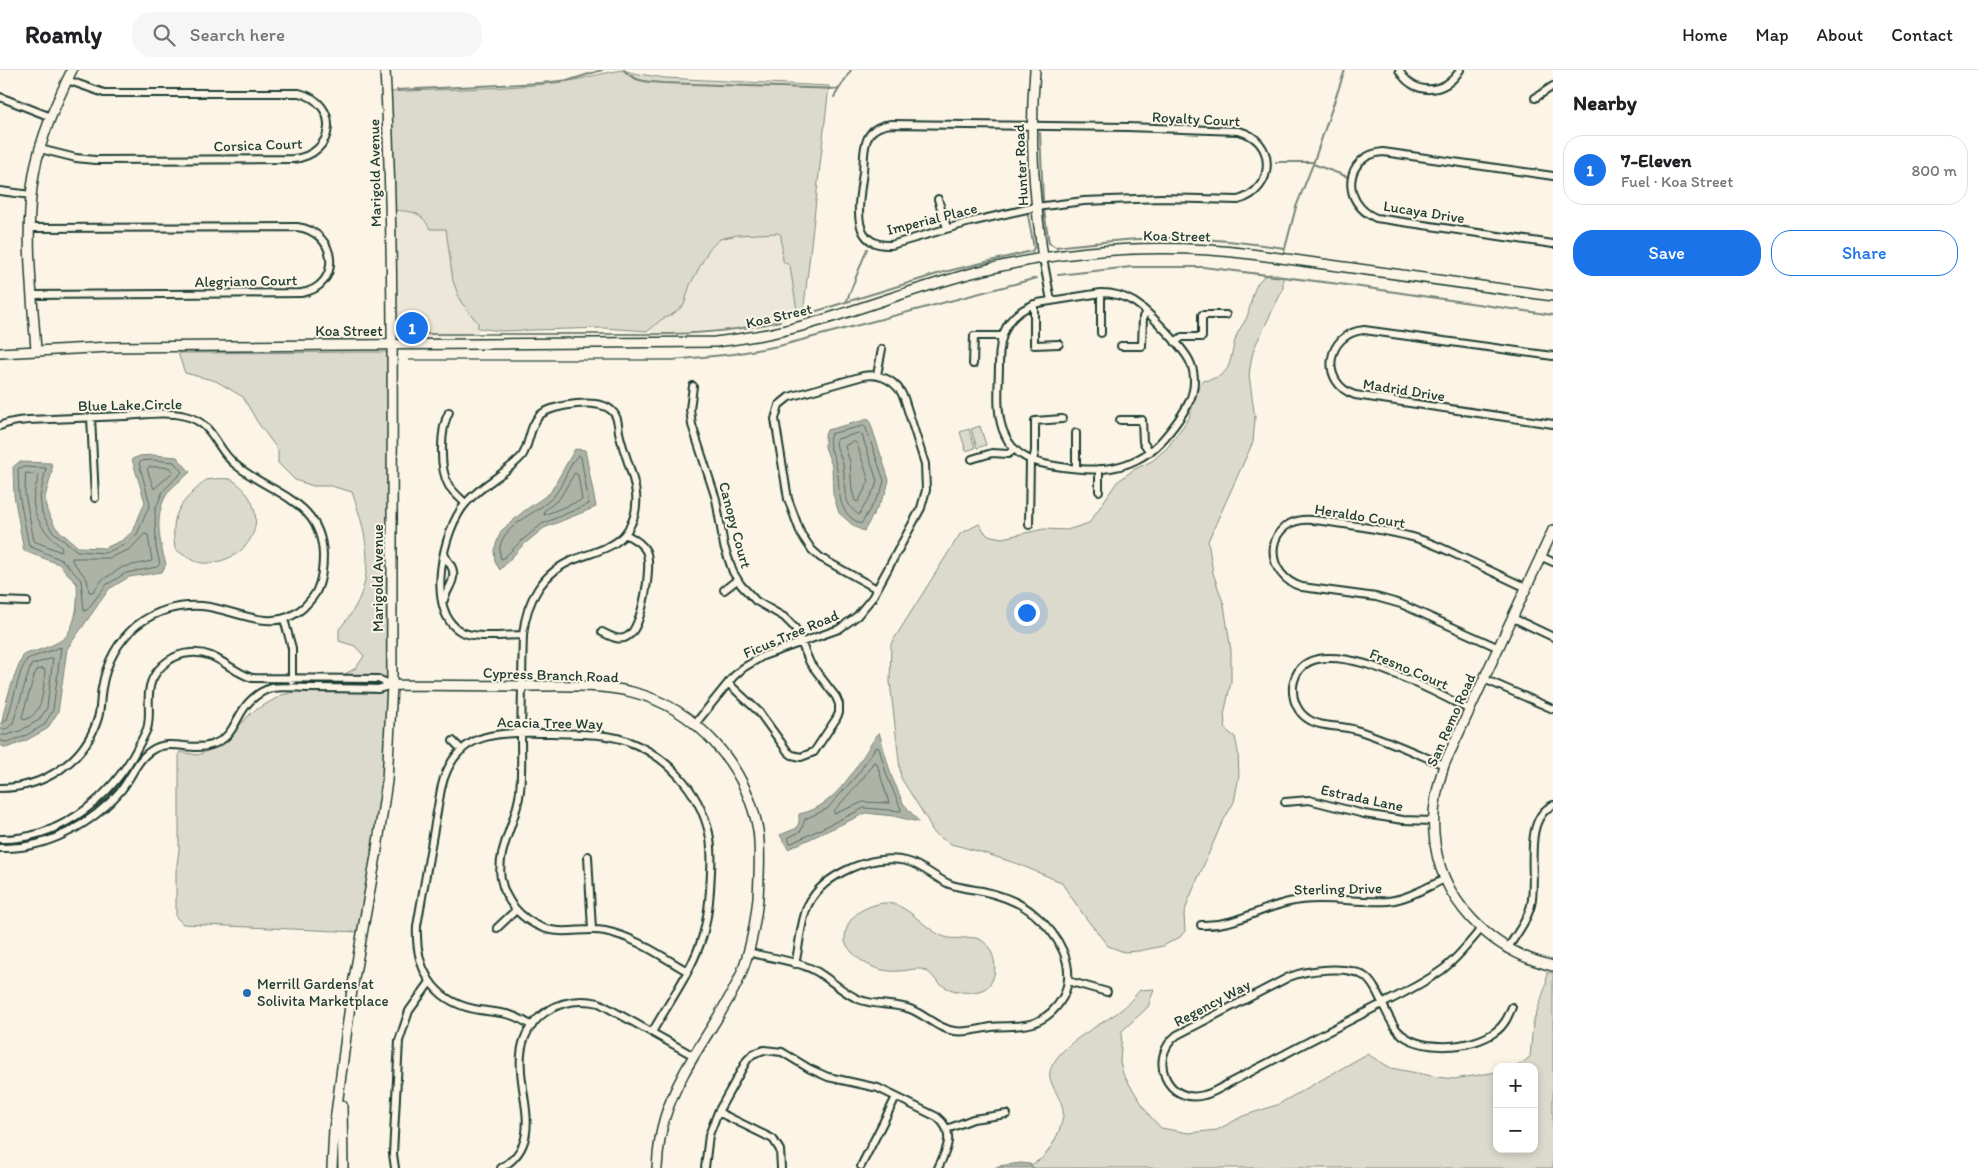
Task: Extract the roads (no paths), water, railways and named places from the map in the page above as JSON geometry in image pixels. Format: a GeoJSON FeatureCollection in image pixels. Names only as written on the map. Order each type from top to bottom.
{"type":"FeatureCollection","features":[{"type":"Feature","properties":{"kind":"main road"},"geometry":{"type":"LineString","coordinates":[[36,350],[28,228],[31,195],[40,149],[51,117],[72,70]]}},
{"type":"Feature","properties":{"kind":"main road","name":"Marigold Avenue"},"geometry":{"type":"LineString","coordinates":[[332,1168],[334,1129],[352,990],[376,856],[387,781],[392,684],[389,157],[385,70]]}},
{"type":"Feature","properties":{"kind":"main road","name":"Hunter Road"},"geometry":{"type":"LineString","coordinates":[[1035,70],[1032,168],[1043,258]]}},
{"type":"Feature","properties":{"kind":"main road","name":"Koa Street"},"geometry":{"type":"LineString","coordinates":[[0,352],[110,347],[716,342],[816,322],[975,272],[1043,258],[1119,250],[1204,249],[1290,259],[1553,296]]}},
{"type":"Feature","properties":{"kind":"main road","name":"San Remo Road"},"geometry":{"type":"LineString","coordinates":[[1553,530],[1528,588],[1444,765],[1437,790],[1433,821],[1436,849],[1445,879],[1461,906],[1481,929],[1508,949],[1522,956],[1553,966]]}},
{"type":"Feature","properties":{"kind":"main road","name":"Cypress Branch Road"},"geometry":{"type":"LineString","coordinates":[[392,684],[596,687],[621,690],[659,702],[695,724],[720,748],[734,767],[745,789],[756,822],[760,846],[756,917],[748,952],[737,983],[676,1089],[664,1119],[657,1168]]}},
{"type":"Feature","properties":{"kind":"main road","name":"Marigold Avenue"},"geometry":{"type":"LineString","coordinates":[[341,1082],[343,1168]]}},
{"type":"Feature","properties":{"kind":"street"},"geometry":{"type":"LineString","coordinates":[[1399,70],[1402,76],[1412,85],[1426,89],[1445,86],[1460,70]]}},
{"type":"Feature","properties":{"kind":"street","name":"Corsica Court"},"geometry":{"type":"LineString","coordinates":[[40,149],[67,156],[95,160],[293,159],[305,158],[317,151],[327,136],[328,126],[325,112],[317,101],[303,94],[104,93],[67,80]]}},
{"type":"Feature","properties":{"kind":"street"},"geometry":{"type":"LineString","coordinates":[[1535,98],[1553,86]]}},
{"type":"Feature","properties":{"kind":"street"},"geometry":{"type":"LineString","coordinates":[[0,97],[51,117]]}},
{"type":"Feature","properties":{"kind":"street","name":"Imperial Place"},"geometry":{"type":"LineString","coordinates":[[1032,127],[891,124],[881,126],[871,133],[866,148],[858,210],[859,222],[864,233],[876,243],[886,245],[1036,207]]}},
{"type":"Feature","properties":{"kind":"street","name":"Royalty Court"},"geometry":{"type":"LineString","coordinates":[[1032,127],[1238,131],[1250,136],[1261,146],[1267,167],[1265,178],[1259,188],[1250,196],[1238,200],[1138,198],[1084,201],[1036,207]]}},
{"type":"Feature","properties":{"kind":"street","name":"Lucaya Drive"},"geometry":{"type":"LineString","coordinates":[[1553,176],[1383,152],[1373,154],[1359,164],[1353,174],[1351,186],[1353,196],[1359,207],[1376,218],[1553,244]]}},
{"type":"Feature","properties":{"kind":"street"},"geometry":{"type":"LineString","coordinates":[[0,191],[31,195]]}},
{"type":"Feature","properties":{"kind":"street"},"geometry":{"type":"LineString","coordinates":[[938,200],[947,228]]}},
{"type":"Feature","properties":{"kind":"street","name":"Alegriano Court"},"geometry":{"type":"LineString","coordinates":[[28,228],[302,228],[314,232],[322,239],[328,248],[330,257],[328,272],[324,281],[314,289],[301,294],[32,295]]}},
{"type":"Feature","properties":{"kind":"street"},"geometry":{"type":"LineString","coordinates":[[1043,258],[1051,301]]}},
{"type":"Feature","properties":{"kind":"street"},"geometry":{"type":"LineString","coordinates":[[1101,293],[1101,333]]}},
{"type":"Feature","properties":{"kind":"street"},"geometry":{"type":"LineString","coordinates":[[1101,293],[1112,293],[1127,298],[1146,312],[1175,342],[1185,353],[1192,367],[1193,393],[1188,405],[1169,433],[1150,452],[1130,463],[1099,470],[1032,460],[1015,449],[1006,438],[1000,419],[999,353],[1002,336],[1014,316],[1034,304],[1101,293]]}},
{"type":"Feature","properties":{"kind":"street"},"geometry":{"type":"LineString","coordinates":[[1034,304],[1034,345],[1059,344]]}},
{"type":"Feature","properties":{"kind":"street"},"geometry":{"type":"LineString","coordinates":[[1121,346],[1142,346],[1143,317],[1146,312]]}},
{"type":"Feature","properties":{"kind":"street"},"geometry":{"type":"LineString","coordinates":[[1175,342],[1182,337],[1202,337],[1202,315],[1226,316]]}},
{"type":"Feature","properties":{"kind":"street","name":"Madrid Drive"},"geometry":{"type":"LineString","coordinates":[[1553,356],[1364,330],[1354,332],[1341,340],[1334,350],[1332,364],[1334,376],[1339,386],[1355,396],[1553,424]]}},
{"type":"Feature","properties":{"kind":"street"},"geometry":{"type":"LineString","coordinates":[[973,364],[974,336],[1002,336]]}},
{"type":"Feature","properties":{"kind":"street"},"geometry":{"type":"LineString","coordinates":[[877,588],[821,558],[812,550],[800,534],[788,499],[775,419],[779,405],[789,397],[863,376],[877,375],[882,349]]}},
{"type":"Feature","properties":{"kind":"street","name":"Ficus Tree Road"},"geometry":{"type":"LineString","coordinates":[[695,724],[728,683],[743,668],[756,659],[831,633],[852,621],[867,605],[921,508],[927,483],[925,464],[902,394],[893,383],[877,375]]}},
{"type":"Feature","properties":{"kind":"street","name":"Canopy Court"},"geometry":{"type":"LineString","coordinates":[[693,386],[690,409],[692,425],[716,499],[728,560],[737,580],[756,601],[784,617],[797,632],[810,663],[841,699],[838,716],[817,749],[808,756],[796,760],[759,712],[728,683]]}},
{"type":"Feature","properties":{"kind":"street"},"geometry":{"type":"LineString","coordinates":[[522,635],[466,633],[456,628],[448,620],[443,605],[441,568],[444,548],[451,526],[465,503],[520,458],[526,449],[536,415],[552,408],[567,405],[599,405],[612,410],[616,418],[636,495],[634,516],[625,534],[611,546],[571,560],[548,577],[539,587],[529,605],[524,619],[522,635],[519,797],[513,823],[502,850],[500,864],[502,884],[516,910],[534,924],[563,932],[592,930],[615,933],[687,971]]}},
{"type":"Feature","properties":{"kind":"street"},"geometry":{"type":"LineString","coordinates":[[449,412],[443,428],[444,472],[449,486],[465,503]]}},
{"type":"Feature","properties":{"kind":"street","name":"Blue Lake Circle"},"geometry":{"type":"LineString","coordinates":[[0,426],[20,421],[171,414],[192,418],[210,430],[230,460],[296,503],[310,514],[318,528],[322,542],[323,565],[318,590],[298,612],[284,619]]}},
{"type":"Feature","properties":{"kind":"street"},"geometry":{"type":"LineString","coordinates":[[91,418],[95,498]]}},
{"type":"Feature","properties":{"kind":"street"},"geometry":{"type":"LineString","coordinates":[[1029,525],[1032,460],[1035,450],[1034,421],[1062,419]]}},
{"type":"Feature","properties":{"kind":"street"},"geometry":{"type":"LineString","coordinates":[[1120,420],[1142,420],[1143,442],[1150,452]]}},
{"type":"Feature","properties":{"kind":"street"},"geometry":{"type":"LineString","coordinates":[[1076,433],[1076,468]]}},
{"type":"Feature","properties":{"kind":"street"},"geometry":{"type":"LineString","coordinates":[[972,459],[992,453],[1008,454],[1015,449]]}},
{"type":"Feature","properties":{"kind":"street"},"geometry":{"type":"LineString","coordinates":[[1099,470],[1099,491]]}},
{"type":"Feature","properties":{"kind":"street","name":"Heraldo Court"},"geometry":{"type":"LineString","coordinates":[[1499,648],[1401,604],[1376,597],[1292,583],[1282,575],[1275,564],[1274,550],[1277,539],[1288,525],[1306,520],[1356,526],[1409,536],[1432,544],[1528,588]]}},
{"type":"Feature","properties":{"kind":"street"},"geometry":{"type":"LineString","coordinates":[[602,632],[618,638],[629,636],[635,628],[642,604],[647,579],[647,555],[640,544],[625,534]]}},
{"type":"Feature","properties":{"kind":"street"},"geometry":{"type":"LineString","coordinates":[[443,605],[445,595],[454,575],[452,567],[445,556],[444,548]]}},
{"type":"Feature","properties":{"kind":"street"},"geometry":{"type":"LineString","coordinates":[[1542,557],[1553,562]]}},
{"type":"Feature","properties":{"kind":"street"},"geometry":{"type":"LineString","coordinates":[[724,590],[737,580]]}},
{"type":"Feature","properties":{"kind":"street"},"geometry":{"type":"LineString","coordinates":[[0,602],[27,602]]}},
{"type":"Feature","properties":{"kind":"street"},"geometry":{"type":"LineString","coordinates":[[0,788],[24,786],[40,781],[58,772],[79,752],[89,738],[98,716],[104,679],[110,660],[126,636],[149,617],[173,608],[195,605],[221,609],[260,620],[284,619],[292,648],[292,688]]}},
{"type":"Feature","properties":{"kind":"street"},"geometry":{"type":"LineString","coordinates":[[1513,618],[1553,637]]}},
{"type":"Feature","properties":{"kind":"street"},"geometry":{"type":"LineString","coordinates":[[0,839],[26,837],[49,830],[85,810],[109,790],[127,765],[143,737],[148,722],[148,695],[151,682],[161,666],[171,659],[187,653],[205,653],[216,656],[236,672],[257,678],[378,679],[392,684]]}},
{"type":"Feature","properties":{"kind":"street","name":"Fresno Court"},"geometry":{"type":"LineString","coordinates":[[1444,765],[1363,732],[1310,720],[1303,715],[1296,705],[1293,690],[1295,679],[1305,665],[1318,658],[1361,662],[1404,678],[1470,710]]}},
{"type":"Feature","properties":{"kind":"street"},"geometry":{"type":"LineString","coordinates":[[1484,679],[1553,710]]}},
{"type":"Feature","properties":{"kind":"street"},"geometry":{"type":"LineString","coordinates":[[0,848],[31,846],[63,834],[91,817],[107,804],[126,784],[143,758],[153,749],[167,744],[198,748],[216,743],[230,733],[246,706],[255,696],[273,688],[378,688],[392,684]]}},
{"type":"Feature","properties":{"kind":"street","name":"Acacia Tree Way"},"geometry":{"type":"LineString","coordinates":[[532,1026],[514,1015],[458,1004],[443,995],[430,982],[421,964],[416,944],[418,926],[443,782],[448,767],[462,750],[475,741],[489,735],[521,733],[589,734],[623,740],[640,746],[657,756],[676,773],[691,791],[707,825],[712,864],[706,924],[698,951],[652,1032]]}},
{"type":"Feature","properties":{"kind":"street"},"geometry":{"type":"LineString","coordinates":[[453,741],[462,750]]}},
{"type":"Feature","properties":{"kind":"street","name":"Estrada Lane"},"geometry":{"type":"LineString","coordinates":[[1286,802],[1309,800],[1364,814],[1403,820],[1433,821]]}},
{"type":"Feature","properties":{"kind":"street"},"geometry":{"type":"LineString","coordinates":[[1508,949],[1523,924],[1530,906],[1536,822],[1544,811],[1553,805]]}},
{"type":"Feature","properties":{"kind":"street"},"geometry":{"type":"LineString","coordinates":[[588,856],[592,930]]}},
{"type":"Feature","properties":{"kind":"street"},"geometry":{"type":"LineString","coordinates":[[748,952],[814,970],[856,998],[904,1007],[914,1011],[937,1026],[959,1031],[1021,1026],[1038,1022],[1057,1007],[1065,992],[1068,981],[1067,962],[1061,947],[1045,925],[1029,910],[1000,896],[949,884],[918,865],[897,860],[881,859],[860,865],[832,879],[818,890],[805,913],[795,964]]}},
{"type":"Feature","properties":{"kind":"street","name":"Sterling Drive"},"geometry":{"type":"LineString","coordinates":[[1201,925],[1219,926],[1290,902],[1317,900],[1389,901],[1406,897],[1445,879]]}},
{"type":"Feature","properties":{"kind":"street"},"geometry":{"type":"LineString","coordinates":[[497,928],[516,910]]}},
{"type":"Feature","properties":{"kind":"street","name":"Regency Way"},"geometry":{"type":"LineString","coordinates":[[1382,1004],[1367,978],[1359,973],[1315,970],[1296,974],[1177,1035],[1169,1041],[1164,1051],[1163,1074],[1169,1084],[1180,1093],[1195,1097],[1203,1096],[1406,993],[1443,969],[1481,929]]}},
{"type":"Feature","properties":{"kind":"street"},"geometry":{"type":"LineString","coordinates":[[1068,981],[1107,992]]}},
{"type":"Feature","properties":{"kind":"street"},"geometry":{"type":"LineString","coordinates":[[395,1168],[393,1154],[399,1041],[409,1011],[430,982]]}},
{"type":"Feature","properties":{"kind":"street"},"geometry":{"type":"LineString","coordinates":[[501,1168],[516,1157],[526,1137],[527,1124],[520,1059],[523,1044],[532,1026],[555,1007],[587,1001],[606,1006],[694,1056]]}},
{"type":"Feature","properties":{"kind":"street"},"geometry":{"type":"LineString","coordinates":[[1382,1004],[1396,1029],[1401,1034],[1416,1041],[1442,1046],[1459,1046],[1483,1039],[1496,1032],[1505,1022],[1512,1007]]}},
{"type":"Feature","properties":{"kind":"street"},"geometry":{"type":"LineString","coordinates":[[705,1168],[709,1134],[718,1112],[750,1057],[768,1049],[782,1052],[821,1074],[840,1080],[873,1086],[933,1114],[942,1121],[947,1129],[949,1138],[948,1147],[938,1168]]}},
{"type":"Feature","properties":{"kind":"street"},"geometry":{"type":"LineString","coordinates":[[861,1166],[896,1096]]}},
{"type":"Feature","properties":{"kind":"street"},"geometry":{"type":"LineString","coordinates":[[718,1112],[774,1139],[779,1148],[780,1168]]}},
{"type":"Feature","properties":{"kind":"street"},"geometry":{"type":"LineString","coordinates":[[947,1129],[973,1119],[1007,1114]]}},
{"type":"Feature","properties":{"kind":"water"},"geometry":{"type":"Polygon","coordinates":[[[869,419],[889,480],[886,492],[864,531],[855,527],[839,513],[833,494],[832,466],[825,447],[825,435],[827,430],[869,419]]]}},
{"type":"Feature","properties":{"kind":"water"},"geometry":{"type":"Polygon","coordinates":[[[575,449],[585,450],[596,507],[544,528],[523,545],[500,570],[495,562],[494,550],[501,531],[524,511],[550,493],[575,449]]]}},
{"type":"Feature","properties":{"kind":"water"},"geometry":{"type":"Polygon","coordinates":[[[153,455],[177,457],[190,472],[169,491],[160,510],[161,547],[166,564],[162,572],[129,577],[109,589],[67,649],[58,712],[47,729],[25,741],[6,748],[0,745],[0,734],[7,699],[24,654],[53,644],[67,635],[75,617],[77,597],[77,584],[59,564],[24,551],[14,495],[13,467],[19,462],[51,463],[52,472],[45,497],[47,511],[56,528],[78,547],[105,548],[123,540],[133,531],[145,502],[132,459],[153,455]]]}},
{"type":"Feature","properties":{"kind":"water"},"geometry":{"type":"Polygon","coordinates":[[[879,732],[891,775],[903,803],[919,822],[893,816],[866,813],[788,849],[780,835],[797,828],[799,814],[813,810],[836,793],[846,782],[879,732]]]}},
{"type":"Feature","properties":{"kind":"water"},"geometry":{"type":"Polygon","coordinates":[[[1021,1163],[1030,1164],[1034,1168],[995,1168],[998,1166],[1021,1163]]]}},
{"type":"Feature","properties":{"kind":"waterway"},"geometry":{"type":"LineString","coordinates":[[397,90],[541,83],[570,80],[602,70]]}},
{"type":"Feature","properties":{"kind":"waterway"},"geometry":{"type":"LineString","coordinates":[[624,70],[632,77],[642,81],[663,83],[839,89]]}},
{"type":"Feature","properties":{"kind":"waterway"},"geometry":{"type":"LineString","coordinates":[[834,97],[851,70]]}},
{"type":"Feature","properties":{"kind":"waterway"},"geometry":{"type":"LineString","coordinates":[[1284,252],[1296,207],[1313,164],[1345,70]]}},
{"type":"Feature","properties":{"kind":"waterway"},"geometry":{"type":"LineString","coordinates":[[1040,133],[1043,200]]}},
{"type":"Feature","properties":{"kind":"waterway"},"geometry":{"type":"LineString","coordinates":[[1276,162],[1314,162]]}},
{"type":"Feature","properties":{"kind":"waterway"},"geometry":{"type":"LineString","coordinates":[[1313,164],[1348,177]]}},
{"type":"Feature","properties":{"kind":"waterway"},"geometry":{"type":"LineString","coordinates":[[1044,211],[1049,243],[1056,247],[1120,240],[1190,238],[1284,248]]}},
{"type":"Feature","properties":{"kind":"waterway"},"geometry":{"type":"LineString","coordinates":[[807,314],[944,272],[1032,251],[1034,248],[1028,215]]}},
{"type":"Feature","properties":{"kind":"waterway"},"geometry":{"type":"LineString","coordinates":[[847,300],[867,249]]}},
{"type":"Feature","properties":{"kind":"waterway"},"geometry":{"type":"LineString","coordinates":[[1058,275],[1131,267],[1203,267],[1347,285],[1553,315]]}},
{"type":"Feature","properties":{"kind":"waterway"},"geometry":{"type":"LineString","coordinates":[[409,360],[672,360],[734,354],[779,346],[1037,278]]}},
{"type":"Feature","properties":{"kind":"waterway"},"geometry":{"type":"LineString","coordinates":[[413,334],[683,334],[738,329],[780,321]]}},
{"type":"Feature","properties":{"kind":"place","name":"7-Eleven"},"geometry":{"type":"Point","coordinates":[412,328]}},
{"type":"Feature","properties":{"kind":"place","name":"Merrill Gardens at Solivita Marketplace"},"geometry":{"type":"Point","coordinates":[247,993]}}]}
